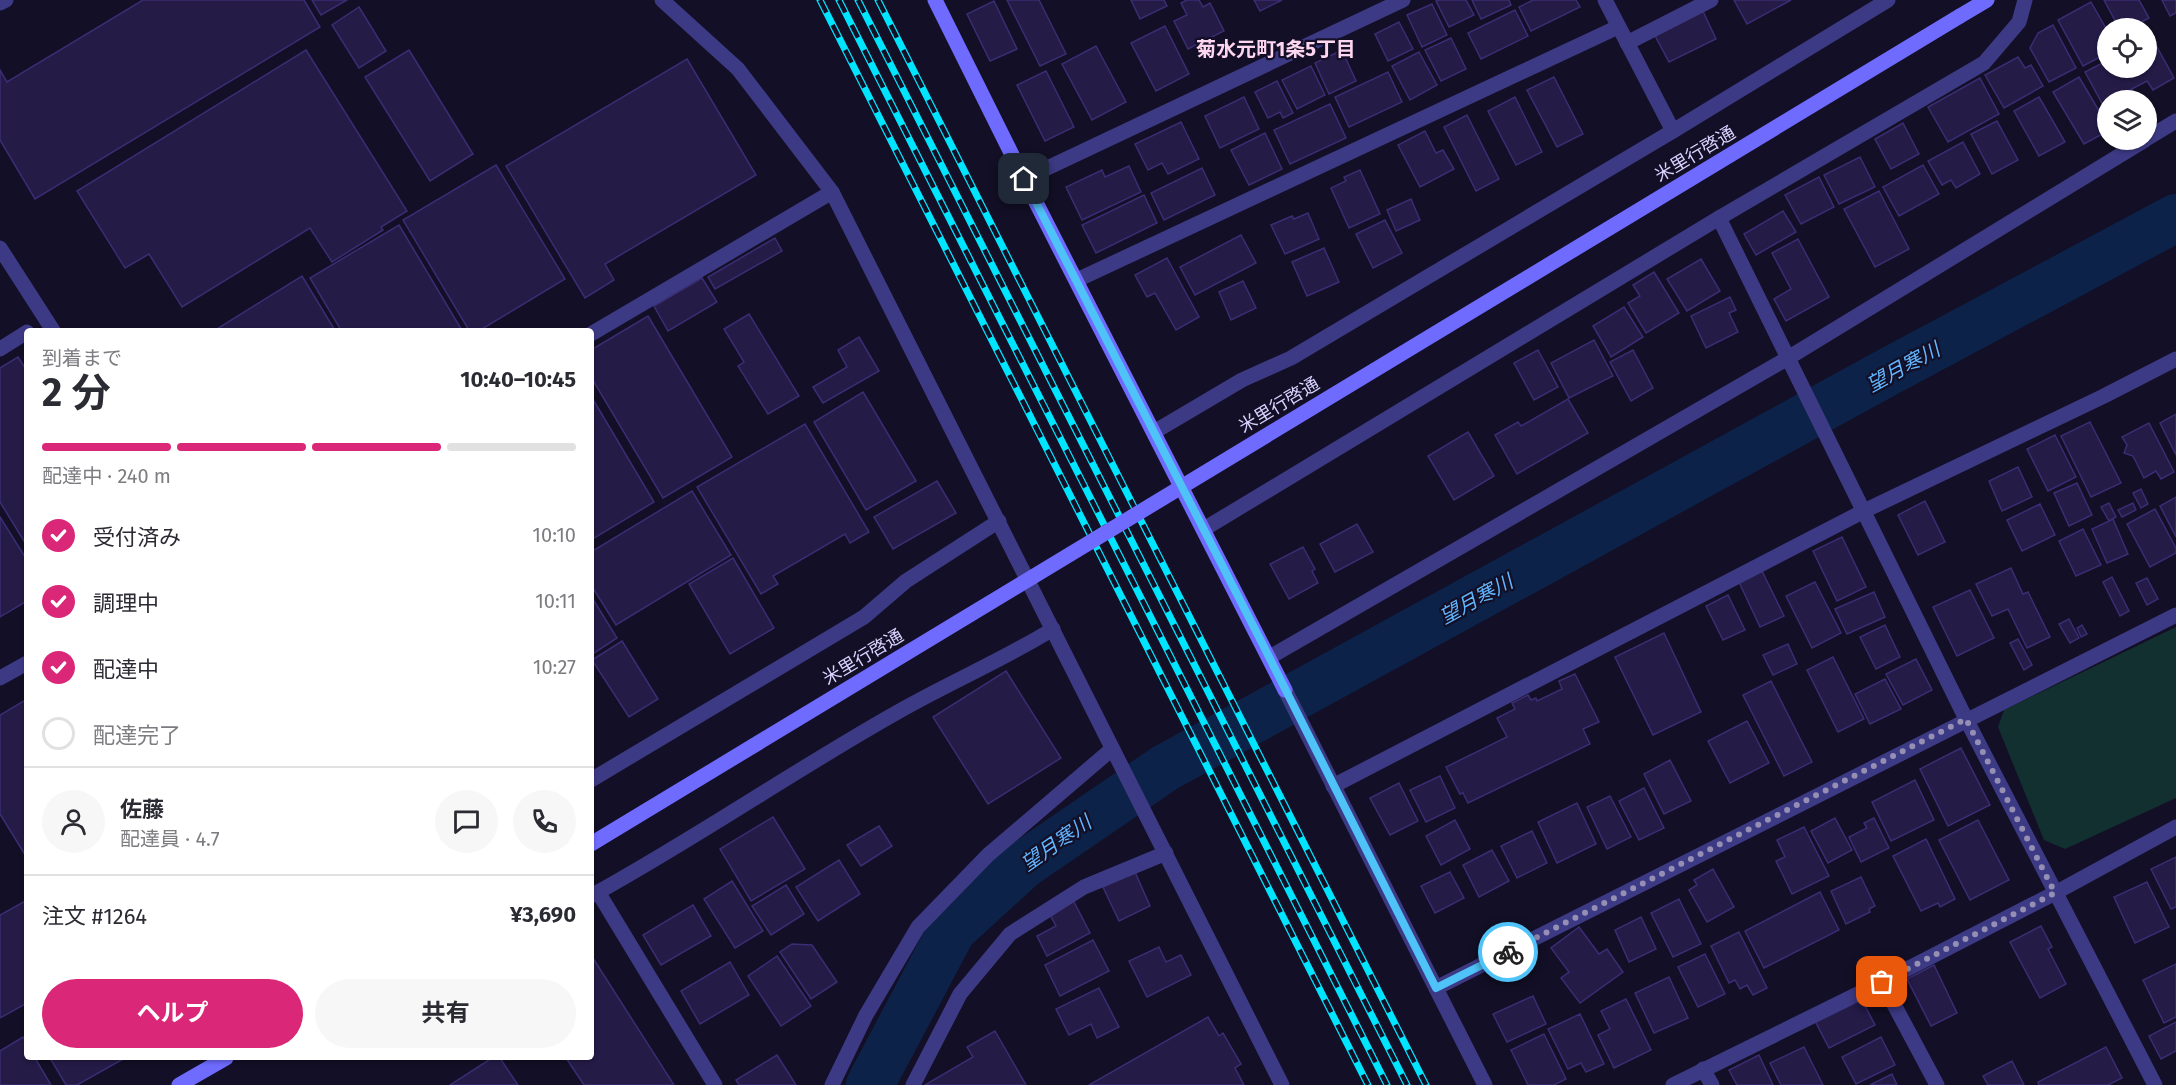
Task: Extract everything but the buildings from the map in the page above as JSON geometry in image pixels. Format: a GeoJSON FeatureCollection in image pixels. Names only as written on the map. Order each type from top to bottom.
{"type":"FeatureCollection","features":[{"type":"Feature","properties":{"kind":"street"},"geometry":{"type":"LineString","coordinates":[[0,3],[6,0]]}},
{"type":"Feature","properties":{"kind":"street"},"geometry":{"type":"LineString","coordinates":[[662,0],[738,69],[832,192],[1282,1085]]}},
{"type":"Feature","properties":{"kind":"street"},"geometry":{"type":"LineString","coordinates":[[935,0],[1485,1085]]}},
{"type":"Feature","properties":{"kind":"street"},"geometry":{"type":"LineString","coordinates":[[1024,179],[1403,0]]}},
{"type":"Feature","properties":{"kind":"street"},"geometry":{"type":"LineString","coordinates":[[1605,0],[1673,131]]}},
{"type":"Feature","properties":{"kind":"street"},"geometry":{"type":"LineString","coordinates":[[1627,43],[1711,0]]}},
{"type":"Feature","properties":{"kind":"street"},"geometry":{"type":"LineString","coordinates":[[1154,432],[1242,380],[1291,358],[1888,0]]}},
{"type":"Feature","properties":{"kind":"street","name":"米里行啓通"},"geometry":{"type":"LineString","coordinates":[[594,842],[1987,0]]}},
{"type":"Feature","properties":{"kind":"street"},"geometry":{"type":"LineString","coordinates":[[1204,529],[1719,218],[1984,63],[2019,22],[2025,0]]}},
{"type":"Feature","properties":{"kind":"street"},"geometry":{"type":"LineString","coordinates":[[1077,280],[1618,27]]}},
{"type":"Feature","properties":{"kind":"street"},"geometry":{"type":"LineString","coordinates":[[2157,132],[2176,121]]}},
{"type":"Feature","properties":{"kind":"street"},"geometry":{"type":"LineString","coordinates":[[1270,657],[1788,358],[2128,150]]}},
{"type":"Feature","properties":{"kind":"street"},"geometry":{"type":"LineString","coordinates":[[594,332],[832,192]]}},
{"type":"Feature","properties":{"kind":"street"},"geometry":{"type":"LineString","coordinates":[[1719,218],[1966,719],[2155,1085]]}},
{"type":"Feature","properties":{"kind":"street"},"geometry":{"type":"LineString","coordinates":[[0,248],[51,326]]}},
{"type":"Feature","properties":{"kind":"street"},"geometry":{"type":"LineString","coordinates":[[0,349],[24,334]]}},
{"type":"Feature","properties":{"kind":"street"},"geometry":{"type":"LineString","coordinates":[[1333,786],[1864,511],[2176,359]]}},
{"type":"Feature","properties":{"kind":"street"},"geometry":{"type":"LineString","coordinates":[[594,778],[864,616],[906,581],[999,521]]}},
{"type":"Feature","properties":{"kind":"street"},"geometry":{"type":"LineString","coordinates":[[1436,988],[2176,615]]}},
{"type":"Feature","properties":{"kind":"street"},"geometry":{"type":"LineString","coordinates":[[715,1085],[595,894],[682,844],[896,712],[1031,643],[1053,629]]}},
{"type":"Feature","properties":{"kind":"street"},"geometry":{"type":"LineString","coordinates":[[0,678],[24,665]]}},
{"type":"Feature","properties":{"kind":"street"},"geometry":{"type":"LineString","coordinates":[[832,1085],[866,1016],[918,927],[988,855],[1112,749]]}},
{"type":"Feature","properties":{"kind":"street"},"geometry":{"type":"LineString","coordinates":[[1673,1085],[1882,982],[2055,893],[2176,827]]}},
{"type":"Feature","properties":{"kind":"street"},"geometry":{"type":"LineString","coordinates":[[913,1085],[960,994],[1010,934],[1084,887],[1166,853]]}},
{"type":"Feature","properties":{"kind":"street"},"geometry":{"type":"LineString","coordinates":[[1882,982],[1936,1085]]}},
{"type":"Feature","properties":{"kind":"street"},"geometry":{"type":"LineString","coordinates":[[179,1085],[223,1060]]}},
{"type":"Feature","properties":{"kind":"street"},"geometry":{"type":"LineString","coordinates":[[1703,1069],[1712,1085]]}},
{"type":"Feature","properties":{"kind":"green space"},"geometry":{"type":"Polygon","coordinates":[[[2176,627],[2176,798],[2065,849],[2044,840],[1998,727],[2004,710],[2176,627]]]}},
{"type":"Feature","properties":{"kind":"waterway","name":"望月寒川"},"geometry":{"type":"LineString","coordinates":[[870,1085],[952,930],[1023,865],[1165,768],[1886,373],[2176,218]]}},
{"type":"Feature","properties":{"kind":"railway"},"geometry":{"type":"LineString","coordinates":[[820,0],[1368,1085]]}},
{"type":"Feature","properties":{"kind":"railway"},"geometry":{"type":"LineString","coordinates":[[839,0],[1387,1085]]}},
{"type":"Feature","properties":{"kind":"railway"},"geometry":{"type":"LineString","coordinates":[[858,0],[1407,1085]]}},
{"type":"Feature","properties":{"kind":"railway"},"geometry":{"type":"LineString","coordinates":[[878,0],[1426,1085]]}},
{"type":"Feature","properties":{"kind":"way so far"},"geometry":{"type":"LineString","coordinates":[[1508,952],[1966,719],[2055,893],[1882,982]]}},
{"type":"Feature","properties":{"kind":"district","name":"菊水元町1条5丁目"},"geometry":{"type":"Point","coordinates":[1276,49]}},
{"type":"Feature","properties":{"kind":"route"},"geometry":{"type":"LineString","coordinates":[[1024,179],[1436,988],[1508,952]]}}]}
